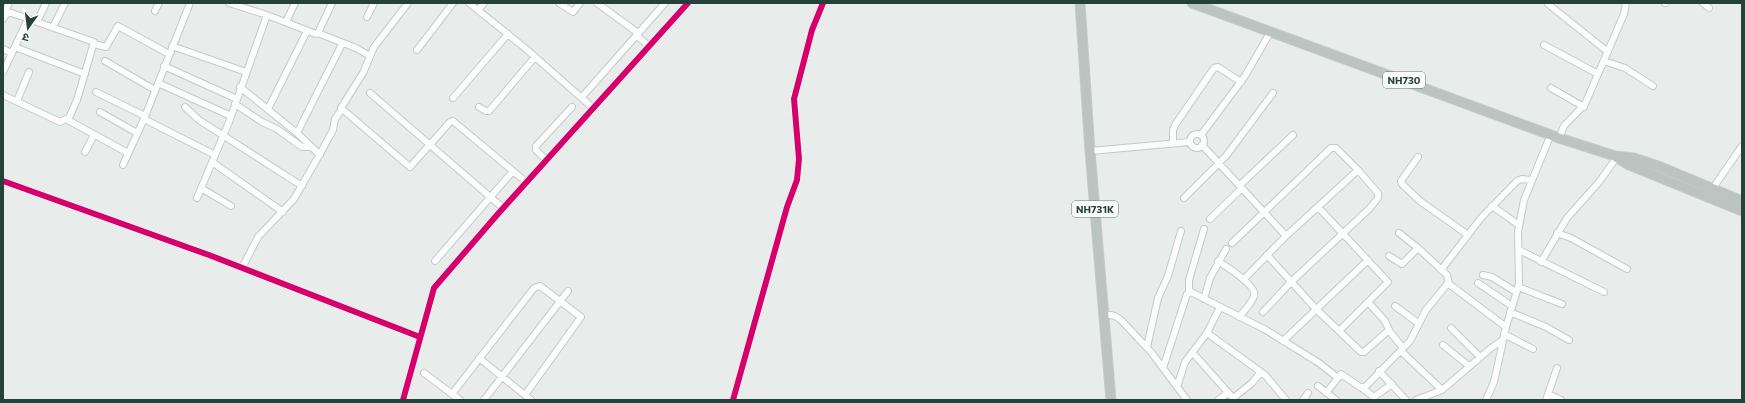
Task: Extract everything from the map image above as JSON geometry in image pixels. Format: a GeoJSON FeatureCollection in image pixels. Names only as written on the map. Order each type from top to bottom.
{"type":"FeatureCollection","features":[{"type":"Feature","properties":{"kind":"highway","name":"NH731K"},"geometry":{"type":"LineString","coordinates":[[1080,3],[1090,151],[1111,400]]}},
{"type":"Feature","properties":{"kind":"highway","name":"NH731K"},"geometry":{"type":"LineString","coordinates":[[1082,17],[1084,3]]}},
{"type":"Feature","properties":{"kind":"highway","name":"NH730"},"geometry":{"type":"LineString","coordinates":[[1192,3],[1555,136],[1616,156],[1634,158],[1654,164],[1742,201]]}},
{"type":"Feature","properties":{"kind":"highway","name":"NH730"},"geometry":{"type":"LineString","coordinates":[[1616,156],[1632,166],[1742,211]]}},
{"type":"Feature","properties":{"kind":"street"},"geometry":{"type":"LineString","coordinates":[[3,19],[9,3]]}},
{"type":"Feature","properties":{"kind":"street"},"geometry":{"type":"LineString","coordinates":[[37,22],[46,3]]}},
{"type":"Feature","properties":{"kind":"street"},"geometry":{"type":"LineString","coordinates":[[53,27],[65,3]]}},
{"type":"Feature","properties":{"kind":"street"},"geometry":{"type":"LineString","coordinates":[[155,11],[159,3]]}},
{"type":"Feature","properties":{"kind":"street"},"geometry":{"type":"LineString","coordinates":[[123,165],[138,133],[190,3]]}},
{"type":"Feature","properties":{"kind":"street"},"geometry":{"type":"LineString","coordinates":[[229,3],[267,15],[307,31],[316,34],[318,33],[342,44],[356,48],[370,56]]}},
{"type":"Feature","properties":{"kind":"street"},"geometry":{"type":"LineString","coordinates":[[251,10],[254,3]]}},
{"type":"Feature","properties":{"kind":"street"},"geometry":{"type":"LineString","coordinates":[[286,22],[295,3]]}},
{"type":"Feature","properties":{"kind":"street"},"geometry":{"type":"LineString","coordinates":[[318,33],[332,3]]}},
{"type":"Feature","properties":{"kind":"street"},"geometry":{"type":"LineString","coordinates":[[367,17],[374,3]]}},
{"type":"Feature","properties":{"kind":"street"},"geometry":{"type":"LineString","coordinates":[[242,268],[258,237],[294,199],[320,155],[333,130],[335,118],[342,109],[341,106],[363,73],[374,47],[408,3]]}},
{"type":"Feature","properties":{"kind":"street"},"geometry":{"type":"LineString","coordinates":[[417,50],[453,3]]}},
{"type":"Feature","properties":{"kind":"street"},"geometry":{"type":"LineString","coordinates":[[469,3],[508,34],[593,108]]}},
{"type":"Feature","properties":{"kind":"street"},"geometry":{"type":"LineString","coordinates":[[478,10],[484,3]]}},
{"type":"Feature","properties":{"kind":"street"},"geometry":{"type":"LineString","coordinates":[[559,3],[573,12],[580,3]]}},
{"type":"Feature","properties":{"kind":"street"},"geometry":{"type":"LineString","coordinates":[[597,3],[637,34],[649,46]]}},
{"type":"Feature","properties":{"kind":"street"},"geometry":{"type":"LineString","coordinates":[[582,97],[665,3]]}},
{"type":"Feature","properties":{"kind":"street"},"geometry":{"type":"LineString","coordinates":[[403,400],[434,288],[526,182],[688,3]]}},
{"type":"Feature","properties":{"kind":"street"},"geometry":{"type":"LineString","coordinates":[[733,400],[787,207],[797,180],[799,158],[794,99],[812,30],[823,3]]}},
{"type":"Feature","properties":{"kind":"street"},"geometry":{"type":"LineString","coordinates":[[1486,400],[1494,382],[1506,326],[1517,290],[1519,225],[1524,200],[1531,180],[1555,136],[1584,107],[1624,14],[1626,3]]}},
{"type":"Feature","properties":{"kind":"street"},"geometry":{"type":"LineString","coordinates":[[1703,3],[1709,8]]}},
{"type":"Feature","properties":{"kind":"street"},"geometry":{"type":"LineString","coordinates":[[1548,4],[1608,52]]}},
{"type":"Feature","properties":{"kind":"street"},"geometry":{"type":"LineString","coordinates":[[5,11],[93,41],[94,44],[106,47],[118,26],[169,54]]}},
{"type":"Feature","properties":{"kind":"street"},"geometry":{"type":"LineString","coordinates":[[197,198],[224,135],[267,15]]}},
{"type":"Feature","properties":{"kind":"street"},"geometry":{"type":"LineString","coordinates":[[3,72],[28,19]]}},
{"type":"Feature","properties":{"kind":"street"},"geometry":{"type":"LineString","coordinates":[[268,109],[307,31]]}},
{"type":"Feature","properties":{"kind":"street"},"geometry":{"type":"LineString","coordinates":[[1190,142],[1192,136],[1201,135],[1240,82],[1270,31]]}},
{"type":"Feature","properties":{"kind":"street"},"geometry":{"type":"LineString","coordinates":[[453,98],[508,34]]}},
{"type":"Feature","properties":{"kind":"street"},"geometry":{"type":"LineString","coordinates":[[68,120],[94,44]]}},
{"type":"Feature","properties":{"kind":"street"},"geometry":{"type":"LineString","coordinates":[[297,133],[342,44]]}},
{"type":"Feature","properties":{"kind":"street"},"geometry":{"type":"LineString","coordinates":[[1544,45],[1598,74]]}},
{"type":"Feature","properties":{"kind":"street"},"geometry":{"type":"LineString","coordinates":[[172,46],[246,72]]}},
{"type":"Feature","properties":{"kind":"street"},"geometry":{"type":"LineString","coordinates":[[15,47],[85,74]]}},
{"type":"Feature","properties":{"kind":"street"},"geometry":{"type":"LineString","coordinates":[[3,49],[12,53]]}},
{"type":"Feature","properties":{"kind":"street"},"geometry":{"type":"LineString","coordinates":[[479,107],[489,111],[535,57]]}},
{"type":"Feature","properties":{"kind":"street"},"geometry":{"type":"LineString","coordinates":[[105,61],[155,90]]}},
{"type":"Feature","properties":{"kind":"street"},"geometry":{"type":"LineString","coordinates":[[1604,61],[1626,68],[1653,86]]}},
{"type":"Feature","properties":{"kind":"street"},"geometry":{"type":"LineString","coordinates":[[164,66],[236,101],[262,122],[277,129],[302,146],[310,147]]}},
{"type":"Feature","properties":{"kind":"street"},"geometry":{"type":"LineString","coordinates":[[1173,143],[1173,130],[1175,125],[1214,68],[1218,67],[1240,82]]}},
{"type":"Feature","properties":{"kind":"street"},"geometry":{"type":"LineString","coordinates":[[17,102],[30,72]]}},
{"type":"Feature","properties":{"kind":"street"},"geometry":{"type":"LineString","coordinates":[[158,83],[231,116]]}},
{"type":"Feature","properties":{"kind":"street"},"geometry":{"type":"LineString","coordinates":[[240,87],[297,133],[320,155]]}},
{"type":"Feature","properties":{"kind":"street"},"geometry":{"type":"LineString","coordinates":[[1551,88],[1584,107]]}},
{"type":"Feature","properties":{"kind":"street"},"geometry":{"type":"LineString","coordinates":[[96,92],[215,155]]}},
{"type":"Feature","properties":{"kind":"street"},"geometry":{"type":"LineString","coordinates":[[370,93],[503,208]]}},
{"type":"Feature","properties":{"kind":"street"},"geometry":{"type":"LineString","coordinates":[[1184,198],[1218,162],[1226,156],[1273,93]]}},
{"type":"Feature","properties":{"kind":"street"},"geometry":{"type":"LineString","coordinates":[[3,95],[60,122],[65,119],[68,120],[128,153]]}},
{"type":"Feature","properties":{"kind":"street"},"geometry":{"type":"LineString","coordinates":[[186,107],[199,120],[302,186]]}},
{"type":"Feature","properties":{"kind":"street"},"geometry":{"type":"LineString","coordinates":[[546,160],[536,150],[536,146],[572,107]]}},
{"type":"Feature","properties":{"kind":"street"},"geometry":{"type":"LineString","coordinates":[[342,109],[408,166],[411,166],[450,122],[453,121],[526,182]]}},
{"type":"Feature","properties":{"kind":"street"},"geometry":{"type":"LineString","coordinates":[[100,112],[138,133]]}},
{"type":"Feature","properties":{"kind":"street"},"geometry":{"type":"LineString","coordinates":[[85,152],[94,135]]}},
{"type":"Feature","properties":{"kind":"street"},"geometry":{"type":"LineString","coordinates":[[1201,135],[1203,139],[1202,145]]}},
{"type":"Feature","properties":{"kind":"street"},"geometry":{"type":"LineString","coordinates":[[1210,219],[1293,135]]}},
{"type":"Feature","properties":{"kind":"street"},"geometry":{"type":"LineString","coordinates":[[1090,151],[1190,142]]}},
{"type":"Feature","properties":{"kind":"street"},"geometry":{"type":"LineString","coordinates":[[1190,142],[1194,147],[1198,148],[1202,145]]}},
{"type":"Feature","properties":{"kind":"street"},"geometry":{"type":"LineString","coordinates":[[1202,145],[1286,236]]}},
{"type":"Feature","properties":{"kind":"street"},"geometry":{"type":"LineString","coordinates":[[1713,188],[1742,146]]}},
{"type":"Feature","properties":{"kind":"street"},"geometry":{"type":"LineString","coordinates":[[1232,244],[1331,148],[1336,148],[1358,170],[1378,196],[1370,208],[1291,282],[1263,312]]}},
{"type":"Feature","properties":{"kind":"street"},"geometry":{"type":"LineString","coordinates":[[1541,262],[1572,211],[1599,182],[1616,156]]}},
{"type":"Feature","properties":{"kind":"street"},"geometry":{"type":"LineString","coordinates":[[1418,157],[1401,181],[1402,184],[1420,201],[1468,235]]}},
{"type":"Feature","properties":{"kind":"street"},"geometry":{"type":"LineString","coordinates":[[212,162],[283,212]]}},
{"type":"Feature","properties":{"kind":"street"},"geometry":{"type":"LineString","coordinates":[[1244,279],[1286,236],[1358,170]]}},
{"type":"Feature","properties":{"kind":"street"},"geometry":{"type":"LineString","coordinates":[[435,261],[513,172]]}},
{"type":"Feature","properties":{"kind":"street"},"geometry":{"type":"LineString","coordinates":[[1441,270],[1492,206],[1516,181],[1522,179],[1531,180]]}},
{"type":"Feature","properties":{"kind":"street"},"geometry":{"type":"LineString","coordinates":[[3,181],[242,268],[420,336]]}},
{"type":"Feature","properties":{"kind":"street"},"geometry":{"type":"LineString","coordinates":[[201,188],[231,206]]}},
{"type":"Feature","properties":{"kind":"street"},"geometry":{"type":"LineString","coordinates":[[1492,206],[1519,225]]}},
{"type":"Feature","properties":{"kind":"street"},"geometry":{"type":"LineString","coordinates":[[1318,207],[1388,282],[1339,331]]}},
{"type":"Feature","properties":{"kind":"street"},"geometry":{"type":"LineString","coordinates":[[1163,368],[1189,292],[1189,280],[1204,229]]}},
{"type":"Feature","properties":{"kind":"street"},"geometry":{"type":"LineString","coordinates":[[1147,347],[1158,298],[1168,276],[1181,231]]}},
{"type":"Feature","properties":{"kind":"street"},"geometry":{"type":"LineString","coordinates":[[1362,388],[1412,340],[1418,324],[1429,306],[1448,283],[1449,277],[1418,248],[1399,233]]}},
{"type":"Feature","properties":{"kind":"street"},"geometry":{"type":"LineString","coordinates":[[1557,234],[1575,240],[1627,269]]}},
{"type":"Feature","properties":{"kind":"street"},"geometry":{"type":"LineString","coordinates":[[1389,256],[1402,264],[1418,248]]}},
{"type":"Feature","properties":{"kind":"street"},"geometry":{"type":"LineString","coordinates":[[1204,299],[1210,278],[1218,261],[1226,249]]}},
{"type":"Feature","properties":{"kind":"street"},"geometry":{"type":"LineString","coordinates":[[1518,250],[1604,292]]}},
{"type":"Feature","properties":{"kind":"street"},"geometry":{"type":"LineString","coordinates":[[1267,255],[1316,309],[1362,352],[1389,330]]}},
{"type":"Feature","properties":{"kind":"street"},"geometry":{"type":"LineString","coordinates":[[1283,341],[1368,260]]}},
{"type":"Feature","properties":{"kind":"street"},"geometry":{"type":"LineString","coordinates":[[1218,261],[1244,279],[1255,293],[1239,317]]}},
{"type":"Feature","properties":{"kind":"street"},"geometry":{"type":"LineString","coordinates":[[1483,275],[1492,276],[1517,290],[1562,304]]}},
{"type":"Feature","properties":{"kind":"street"},"geometry":{"type":"LineString","coordinates":[[1448,283],[1506,326]]}},
{"type":"Feature","properties":{"kind":"street"},"geometry":{"type":"LineString","coordinates":[[1478,284],[1511,309],[1569,340]]}},
{"type":"Feature","properties":{"kind":"street"},"geometry":{"type":"LineString","coordinates":[[452,394],[537,286],[540,286],[580,314],[581,320],[525,395]]}},
{"type":"Feature","properties":{"kind":"street"},"geometry":{"type":"LineString","coordinates":[[484,400],[568,291]]}},
{"type":"Feature","properties":{"kind":"street"},"geometry":{"type":"LineString","coordinates":[[1189,292],[1283,341],[1319,363],[1338,378]]}},
{"type":"Feature","properties":{"kind":"street"},"geometry":{"type":"LineString","coordinates":[[1368,302],[1385,321],[1389,330],[1402,349],[1442,390]]}},
{"type":"Feature","properties":{"kind":"street"},"geometry":{"type":"LineString","coordinates":[[1395,306],[1418,324]]}},
{"type":"Feature","properties":{"kind":"street"},"geometry":{"type":"LineString","coordinates":[[1176,387],[1185,362],[1207,333],[1220,307]]}},
{"type":"Feature","properties":{"kind":"street"},"geometry":{"type":"LineString","coordinates":[[1104,314],[1115,316],[1121,320],[1147,347],[1187,400]]}},
{"type":"Feature","properties":{"kind":"street"},"geometry":{"type":"LineString","coordinates":[[1451,328],[1480,357]]}},
{"type":"Feature","properties":{"kind":"street"},"geometry":{"type":"LineString","coordinates":[[1207,333],[1261,372],[1286,400]]}},
{"type":"Feature","properties":{"kind":"street"},"geometry":{"type":"LineString","coordinates":[[1504,337],[1533,348]]}},
{"type":"Feature","properties":{"kind":"street"},"geometry":{"type":"LineString","coordinates":[[1416,400],[1442,390],[1504,337]]}},
{"type":"Feature","properties":{"kind":"street"},"geometry":{"type":"LineString","coordinates":[[1443,346],[1469,366]]}},
{"type":"Feature","properties":{"kind":"street"},"geometry":{"type":"LineString","coordinates":[[1193,353],[1228,393],[1235,398],[1261,372]]}},
{"type":"Feature","properties":{"kind":"street"},"geometry":{"type":"LineString","coordinates":[[479,358],[531,400]]}},
{"type":"Feature","properties":{"kind":"street"},"geometry":{"type":"LineString","coordinates":[[1557,368],[1547,397],[1561,400]]}},
{"type":"Feature","properties":{"kind":"street"},"geometry":{"type":"LineString","coordinates":[[1380,372],[1406,400]]}},
{"type":"Feature","properties":{"kind":"street"},"geometry":{"type":"LineString","coordinates":[[424,373],[460,400]]}},
{"type":"Feature","properties":{"kind":"street"},"geometry":{"type":"LineString","coordinates":[[1326,393],[1341,374],[1374,397],[1392,384]]}},
{"type":"Feature","properties":{"kind":"street"},"geometry":{"type":"LineString","coordinates":[[1318,386],[1336,400]]}},
{"type":"Feature","properties":{"kind":"street"},"geometry":{"type":"LineString","coordinates":[[1218,400],[1228,393]]}},
{"type":"Feature","properties":{"kind":"street"},"geometry":{"type":"LineString","coordinates":[[1303,400],[1308,393]]}},
{"type":"Feature","properties":{"kind":"cycle path"},"geometry":{"type":"LineString","coordinates":[[403,400],[434,288],[497,215],[688,3]]}},
{"type":"Feature","properties":{"kind":"cycle path"},"geometry":{"type":"LineString","coordinates":[[733,400],[787,207],[797,180],[799,159],[794,99],[812,30],[823,3]]}},
{"type":"Feature","properties":{"kind":"cycle path"},"geometry":{"type":"LineString","coordinates":[[3,181],[209,255],[420,337]]}}]}
